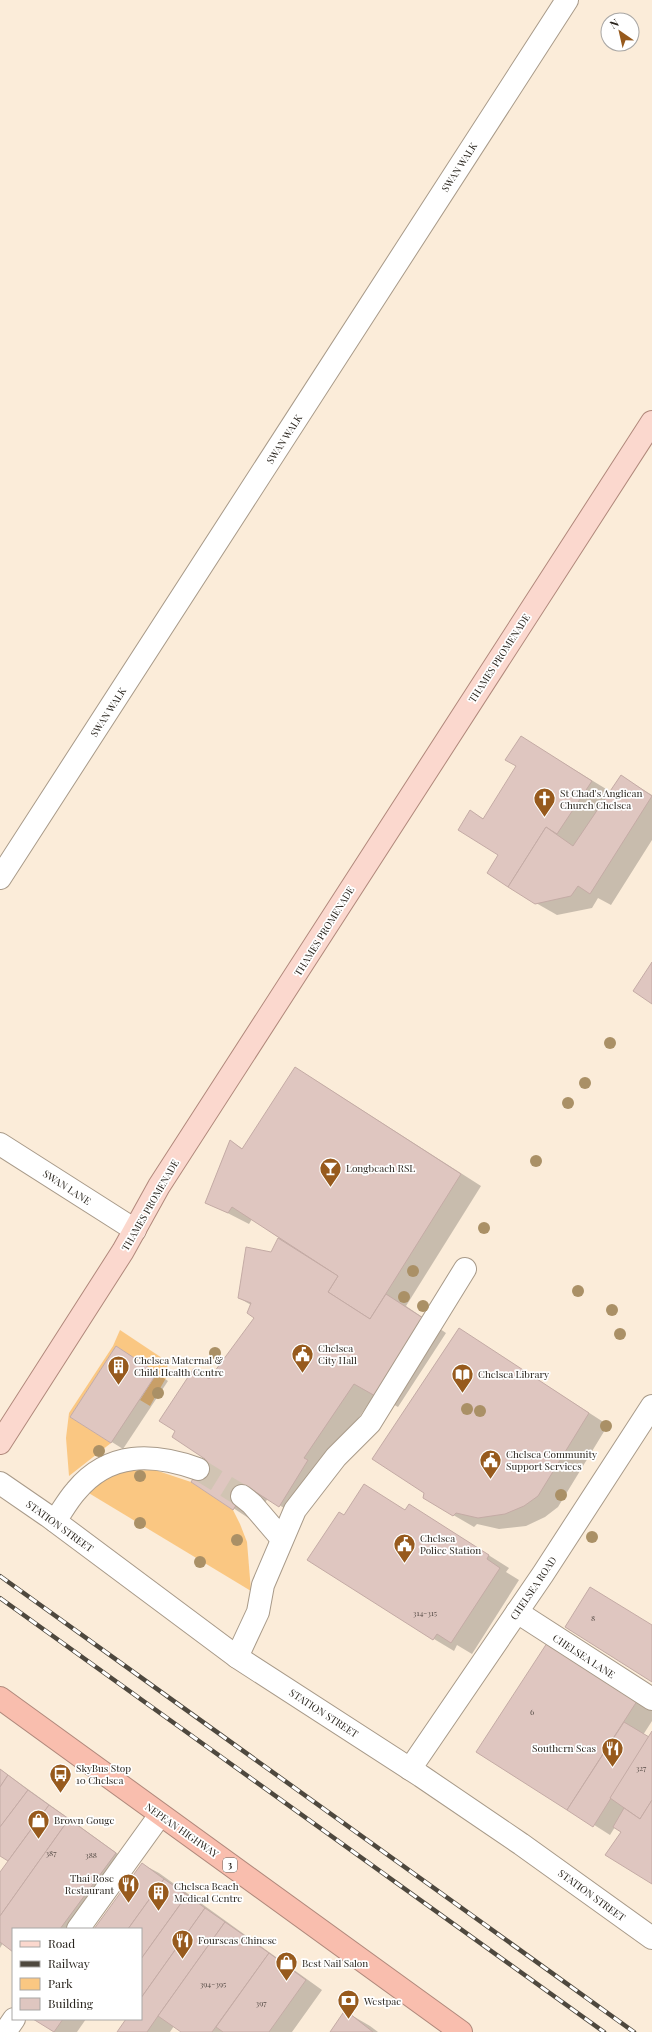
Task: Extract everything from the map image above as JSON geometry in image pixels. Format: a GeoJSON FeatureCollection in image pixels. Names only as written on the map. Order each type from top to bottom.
{"type":"FeatureCollection","features":[{"type":"Feature","properties":{"kind":"highway","name":"NEPEAN HIGHWAY"},"geometry":{"type":"LineString","coordinates":[[0,1698],[460,2032]]}},
{"type":"Feature","properties":{"kind":"main road","name":"THAMES PROMENADE"},"geometry":{"type":"LineString","coordinates":[[0,1443],[109,1273],[160,1186],[652,422]]}},
{"type":"Feature","properties":{"kind":"street","name":"SWAN WALK"},"geometry":{"type":"LineString","coordinates":[[0,878],[567,0]]}},
{"type":"Feature","properties":{"kind":"street","name":"SWAN LANE"},"geometry":{"type":"LineString","coordinates":[[0,1144],[135,1230]]}},
{"type":"Feature","properties":{"kind":"street"},"geometry":{"type":"LineString","coordinates":[[237,1657],[258,1612],[263,1585],[295,1510],[336,1457],[370,1423],[465,1269]]}},
{"type":"Feature","properties":{"kind":"street","name":"CHELSEA ROAD"},"geometry":{"type":"LineString","coordinates":[[410,1769],[517,1612],[652,1406]]}},
{"type":"Feature","properties":{"kind":"street"},"geometry":{"type":"LineString","coordinates":[[55,1521],[76,1491],[107,1465],[132,1459],[158,1458],[173,1460],[198,1469]]}},
{"type":"Feature","properties":{"kind":"street","name":"STATION STREET"},"geometry":{"type":"LineString","coordinates":[[0,1483],[55,1521],[237,1657],[410,1769],[521,1844],[652,1938]]}},
{"type":"Feature","properties":{"kind":"street"},"geometry":{"type":"LineString","coordinates":[[242,1496],[252,1504],[282,1539]]}},
{"type":"Feature","properties":{"kind":"street","name":"CHELSEA LANE"},"geometry":{"type":"LineString","coordinates":[[517,1612],[652,1699]]}},
{"type":"Feature","properties":{"kind":"street"},"geometry":{"type":"LineString","coordinates":[[79,1928],[160,1815]]}},
{"type":"Feature","properties":{"kind":"green space"},"geometry":{"type":"Polygon","coordinates":[[[120,1330],[168,1362],[166,1378],[150,1406],[140,1400],[157,1373],[116,1346],[70,1417],[111,1443],[69,1476],[66,1438],[69,1413],[113,1346],[120,1330]]]}},
{"type":"Feature","properties":{"kind":"green space"},"geometry":{"type":"Polygon","coordinates":[[[155,1470],[191,1482],[233,1510],[247,1542],[251,1591],[87,1492],[97,1481],[125,1471],[155,1470]]]}},
{"type":"Feature","properties":{"kind":"building","name":"St Chad's Anglican Church Chelsea"},"geometry":{"type":"Polygon","coordinates":[[[521,736],[592,781],[557,834],[546,827],[508,887],[487,873],[498,855],[458,830],[470,810],[483,819],[516,766],[505,760],[521,736]]]}},
{"type":"Feature","properties":{"kind":"building"},"geometry":{"type":"Polygon","coordinates":[[[621,775],[652,796],[590,894],[578,886],[571,896],[535,904],[508,887],[546,827],[573,846],[621,775]]]}},
{"type":"Feature","properties":{"kind":"building"},"geometry":{"type":"Polygon","coordinates":[[[652,962],[652,1004],[633,991],[652,962]]]}},
{"type":"Feature","properties":{"kind":"building","name":"Longbeach RSL"},"geometry":{"type":"Polygon","coordinates":[[[295,1067],[461,1174],[370,1319],[328,1292],[338,1276],[232,1207],[228,1213],[205,1203],[230,1140],[242,1149],[295,1067]]]}},
{"type":"Feature","properties":{"kind":"building","name":"Chelsea City Hall"},"geometry":{"type":"Polygon","coordinates":[[[278,1238],[338,1276],[328,1292],[370,1319],[386,1294],[426,1320],[377,1397],[354,1384],[304,1458],[308,1460],[279,1507],[248,1487],[233,1510],[191,1482],[205,1459],[172,1437],[175,1431],[159,1421],[194,1368],[209,1379],[254,1318],[247,1313],[251,1303],[238,1298],[246,1247],[271,1252],[278,1238]]]}},
{"type":"Feature","properties":{"kind":"building"},"geometry":{"type":"Polygon","coordinates":[[[459,1328],[589,1413],[538,1496],[524,1506],[505,1514],[478,1518],[456,1513],[453,1516],[423,1498],[424,1493],[372,1459],[459,1328]]]}},
{"type":"Feature","properties":{"kind":"building","name":"Chelsea Maternal & Child Health Centre"},"geometry":{"type":"Polygon","coordinates":[[[116,1346],[157,1373],[111,1443],[70,1417],[116,1346]]]}},
{"type":"Feature","properties":{"kind":"building","name":"Chelsea Police Station"},"geometry":{"type":"Polygon","coordinates":[[[364,1484],[405,1510],[409,1504],[489,1555],[487,1559],[500,1568],[451,1643],[437,1634],[433,1640],[307,1560],[339,1512],[344,1515],[364,1484]]]}},
{"type":"Feature","properties":{"kind":"building"},"geometry":{"type":"Polygon","coordinates":[[[590,1587],[652,1625],[652,1682],[565,1627],[590,1587]]]}},
{"type":"Feature","properties":{"kind":"building"},"geometry":{"type":"Polygon","coordinates":[[[549,1640],[639,1698],[567,1810],[476,1752],[549,1640]]]}},
{"type":"Feature","properties":{"kind":"building","name":"Southern Seas"},"geometry":{"type":"Polygon","coordinates":[[[624,1722],[649,1737],[593,1827],[567,1810],[624,1722]]]}},
{"type":"Feature","properties":{"kind":"building"},"geometry":{"type":"Polygon","coordinates":[[[652,1731],[652,1800],[640,1819],[610,1798],[652,1731]]]}},
{"type":"Feature","properties":{"kind":"building"},"geometry":{"type":"Polygon","coordinates":[[[0,1769],[8,1775],[0,1787],[0,1769]]]}},
{"type":"Feature","properties":{"kind":"building"},"geometry":{"type":"Polygon","coordinates":[[[8,1775],[28,1790],[0,1827],[0,1787],[8,1775]]]}},
{"type":"Feature","properties":{"kind":"building"},"geometry":{"type":"Polygon","coordinates":[[[28,1790],[49,1805],[8,1861],[0,1856],[0,1827],[28,1790]]]}},
{"type":"Feature","properties":{"kind":"building"},"geometry":{"type":"Polygon","coordinates":[[[652,1800],[652,1884],[605,1855],[621,1832],[613,1827],[624,1808],[640,1819],[652,1800]]]}},
{"type":"Feature","properties":{"kind":"building","name":"Brown Gouge"},"geometry":{"type":"Polygon","coordinates":[[[49,1805],[69,1819],[0,1916],[0,1872],[49,1805]]]}},
{"type":"Feature","properties":{"kind":"building"},"geometry":{"type":"Polygon","coordinates":[[[69,1819],[116,1853],[61,1928],[12,1928],[12,1951],[0,1942],[0,1916],[69,1819]]]}},
{"type":"Feature","properties":{"kind":"building","name":"Thai Rose Restaurant"},"geometry":{"type":"Polygon","coordinates":[[[142,1863],[164,1879],[129,1928],[95,1928],[142,1863]]]}},
{"type":"Feature","properties":{"kind":"building","name":"Chelsea Beach Medical Centre"},"geometry":{"type":"Polygon","coordinates":[[[164,1879],[187,1895],[142,1958],[142,1928],[129,1928],[164,1879]]]}},
{"type":"Feature","properties":{"kind":"building"},"geometry":{"type":"Polygon","coordinates":[[[187,1895],[205,1908],[142,1997],[142,1958],[187,1895]]]}},
{"type":"Feature","properties":{"kind":"building","name":"Fourseas Chinese"},"geometry":{"type":"Polygon","coordinates":[[[205,1908],[225,1922],[147,2032],[117,2032],[125,2020],[142,2020],[142,1997],[205,1908]]]}},
{"type":"Feature","properties":{"kind":"building"},"geometry":{"type":"Polygon","coordinates":[[[225,1922],[269,1953],[212,2032],[181,2032],[158,2016],[225,1922]]]}},
{"type":"Feature","properties":{"kind":"building"},"geometry":{"type":"Polygon","coordinates":[[[269,1953],[306,1980],[269,2032],[223,2032],[216,2027],[269,1953]]]}},
{"type":"Feature","properties":{"kind":"building","name":"Westpac"},"geometry":{"type":"Polygon","coordinates":[[[345,2010],[373,2032],[330,2032],[345,2010]]]}},
{"type":"Feature","properties":{"kind":"building"},"geometry":{"type":"Polygon","coordinates":[[[35,2020],[62,2020],[54,2032],[35,2020]]]}},
{"type":"Feature","properties":{"kind":"tunnel"},"geometry":{"type":"LineString","coordinates":[[198,1469],[242,1496]]}},
{"type":"Feature","properties":{"kind":"railway"},"geometry":{"type":"LineString","coordinates":[[0,1576],[634,2032]]}},
{"type":"Feature","properties":{"kind":"railway"},"geometry":{"type":"LineString","coordinates":[[0,1598],[604,2032]]}},
{"type":"Feature","properties":{"kind":"place","name":"St Chad's Anglican Church Chelsea"},"geometry":{"type":"Point","coordinates":[544,818]}},
{"type":"Feature","properties":{"kind":"place","name":"Longbeach RSL"},"geometry":{"type":"Point","coordinates":[331,1188]}},
{"type":"Feature","properties":{"kind":"place","name":"Chelsea City Hall"},"geometry":{"type":"Point","coordinates":[302,1374]}},
{"type":"Feature","properties":{"kind":"place","name":"Chelsea Maternal & Child Health Centre"},"geometry":{"type":"Point","coordinates":[119,1386]}},
{"type":"Feature","properties":{"kind":"place","name":"Chelsea Library"},"geometry":{"type":"Point","coordinates":[462,1394]}},
{"type":"Feature","properties":{"kind":"place","name":"Chelsea Community Support Services"},"geometry":{"type":"Point","coordinates":[491,1480]}},
{"type":"Feature","properties":{"kind":"place","name":"Chelsea Police Station"},"geometry":{"type":"Point","coordinates":[404,1564]}},
{"type":"Feature","properties":{"kind":"place","name":"Southern Seas"},"geometry":{"type":"Point","coordinates":[612,1768]}},
{"type":"Feature","properties":{"kind":"place","name":"SkyBus Stop 10 Chelsea"},"geometry":{"type":"Point","coordinates":[61,1794]}},
{"type":"Feature","properties":{"kind":"place","name":"Brown Gouge"},"geometry":{"type":"Point","coordinates":[38,1840]}},
{"type":"Feature","properties":{"kind":"place","name":"Thai Rose Restaurant"},"geometry":{"type":"Point","coordinates":[129,1904]}},
{"type":"Feature","properties":{"kind":"place","name":"Chelsea Beach Medical Centre"},"geometry":{"type":"Point","coordinates":[158,1912]}},
{"type":"Feature","properties":{"kind":"place","name":"Fourseas Chinese"},"geometry":{"type":"Point","coordinates":[183,1960]}},
{"type":"Feature","properties":{"kind":"place","name":"Best Nail Salon"},"geometry":{"type":"Point","coordinates":[286,1982]}},
{"type":"Feature","properties":{"kind":"place","name":"Westpac"},"geometry":{"type":"Point","coordinates":[348,2020]}}]}
